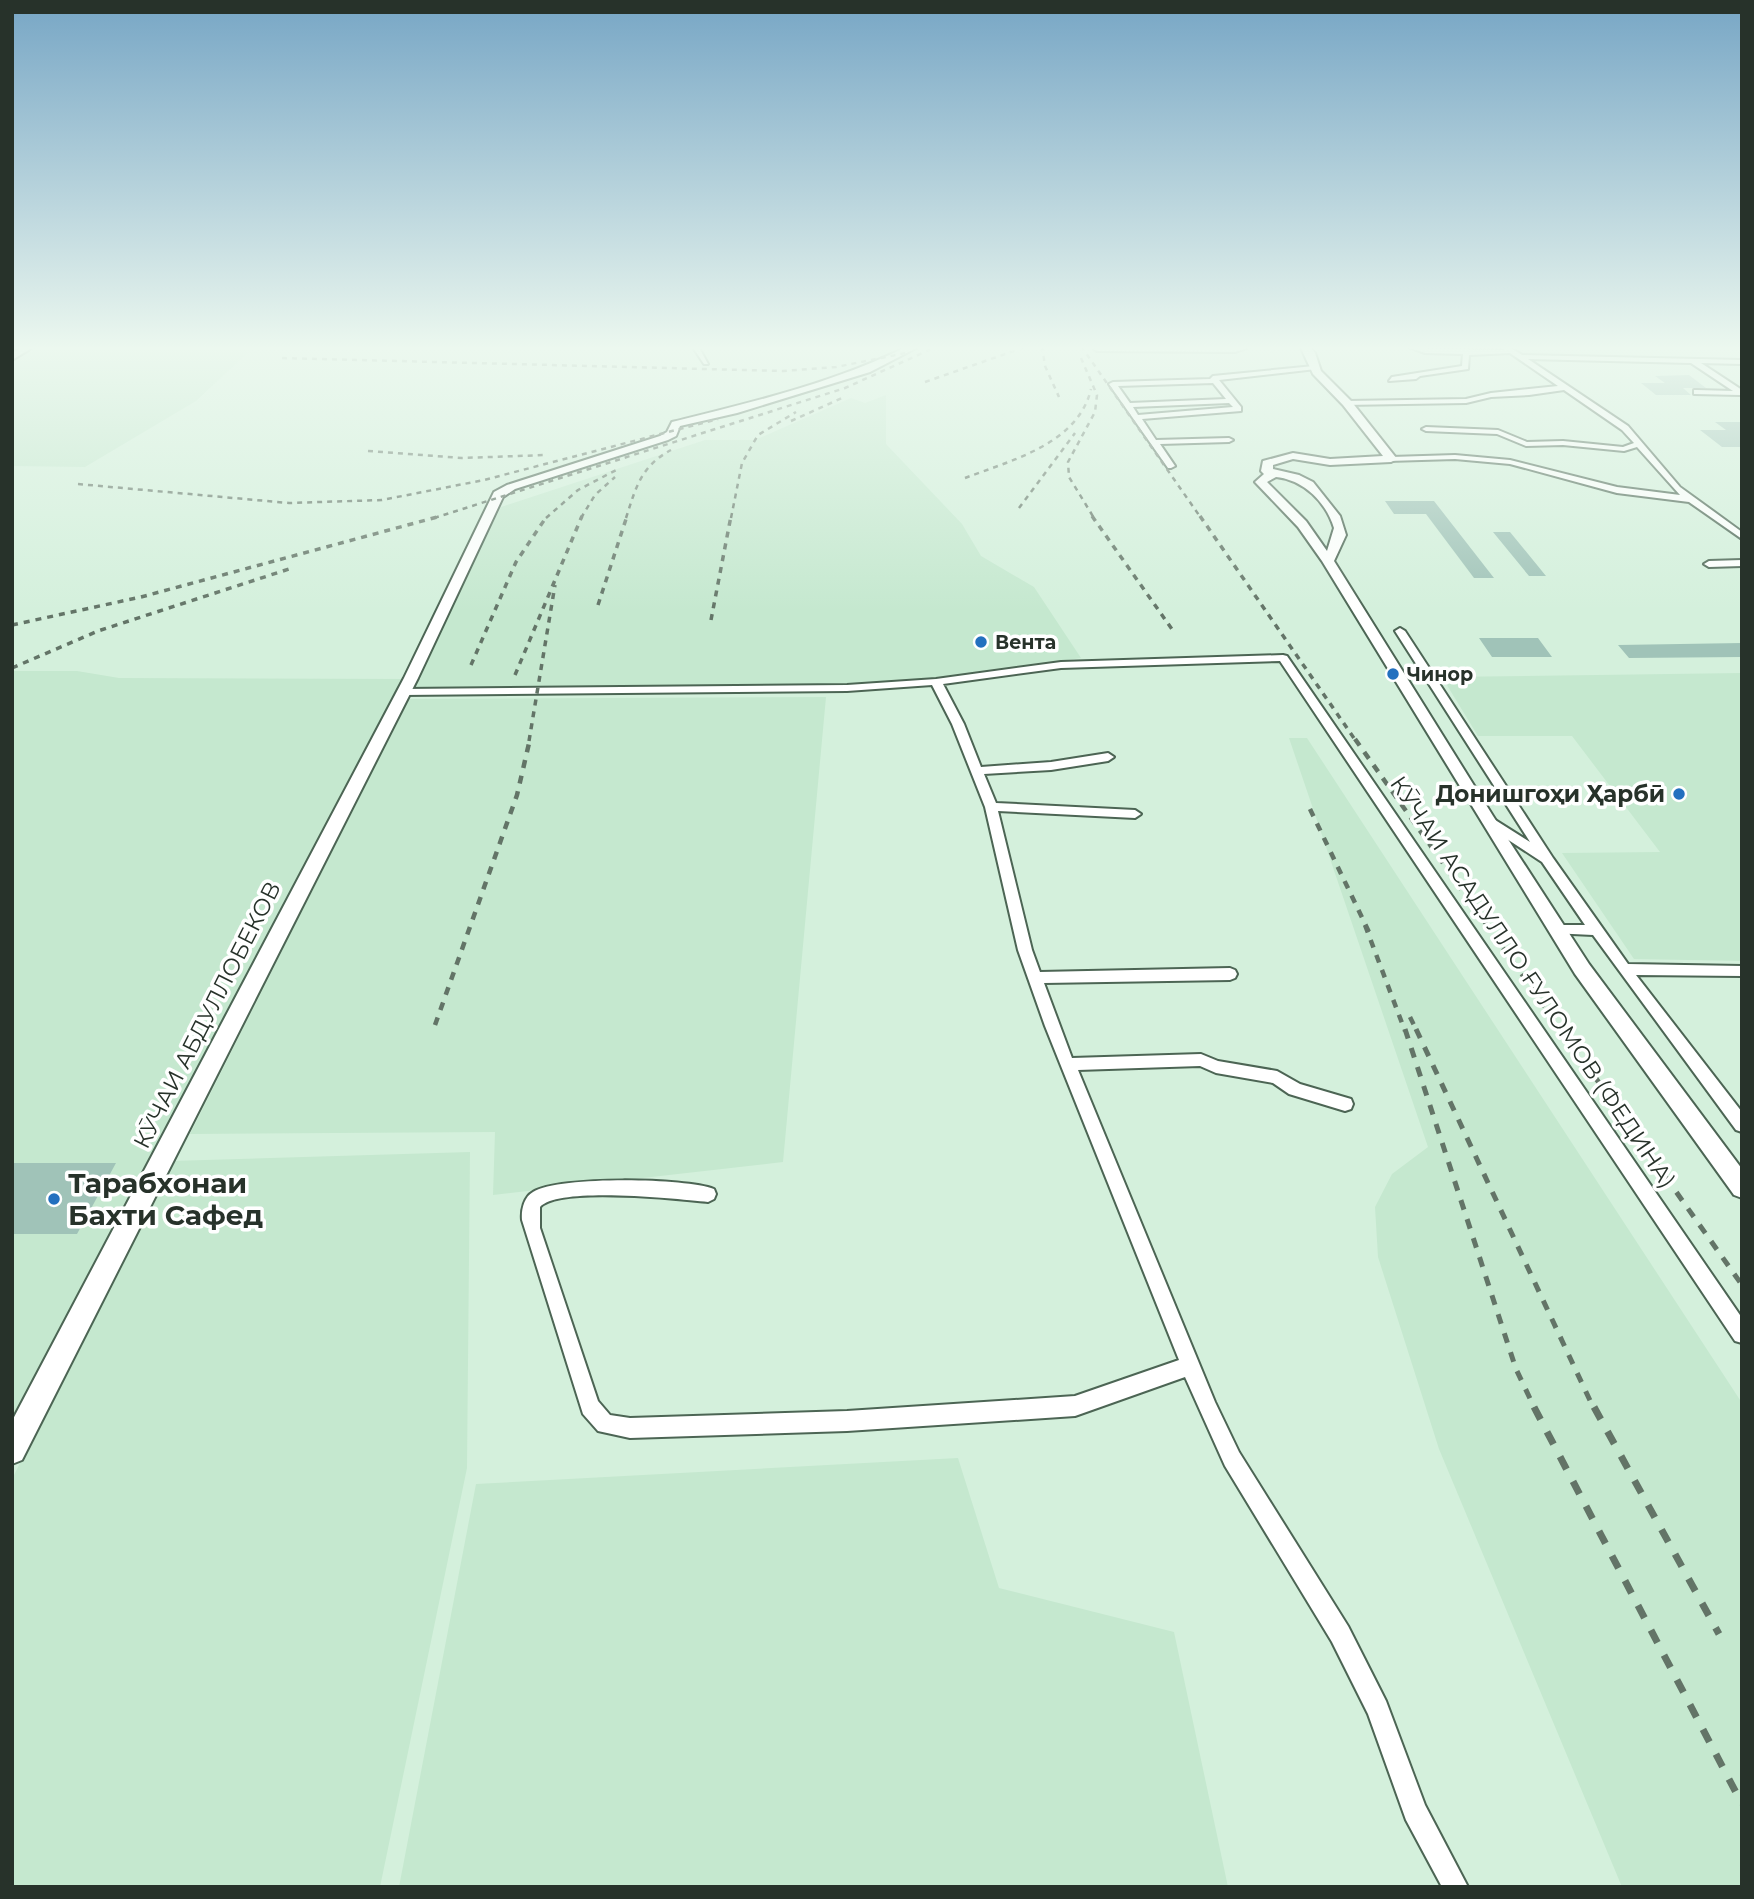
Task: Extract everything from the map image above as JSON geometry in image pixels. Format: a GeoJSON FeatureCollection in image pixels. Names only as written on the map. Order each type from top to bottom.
{"type":"FeatureCollection","features":[{"type":"Feature","properties":{"kind":"street","name":"КӮЧАИ АБДУЛЛОБЕКОВ"},"geometry":{"type":"LineString","coordinates":[[12,1450],[407,685],[498,495],[503,491],[671,435]]}},
{"type":"Feature","properties":{"kind":"street"},"geometry":{"type":"LineString","coordinates":[[1149,435],[1171,466]]}},
{"type":"Feature","properties":{"kind":"street"},"geometry":{"type":"LineString","coordinates":[[1370,435],[1391,459]]}},
{"type":"Feature","properties":{"kind":"street"},"geometry":{"type":"LineString","coordinates":[[1505,435],[1526,444],[1563,443],[1624,449],[1639,444]]}},
{"type":"Feature","properties":{"kind":"street"},"geometry":{"type":"LineString","coordinates":[[1631,435],[1689,499],[1742,536]]}},
{"type":"Feature","properties":{"kind":"street"},"geometry":{"type":"LineString","coordinates":[[1154,443],[1230,440]]}},
{"type":"Feature","properties":{"kind":"street"},"geometry":{"type":"LineString","coordinates":[[1328,561],[1341,534],[1339,524],[1316,488],[1309,482],[1295,476],[1267,471],[1267,463],[1286,457],[1347,463],[1455,457],[1510,462],[1616,490],[1689,499]]}},
{"type":"Feature","properties":{"kind":"street"},"geometry":{"type":"LineString","coordinates":[[1276,474],[1265,477],[1261,482],[1301,524],[1328,561],[1486,820],[1582,969],[1742,1188]]}},
{"type":"Feature","properties":{"kind":"street"},"geometry":{"type":"LineString","coordinates":[[1709,564],[1742,563]]}},
{"type":"Feature","properties":{"kind":"street"},"geometry":{"type":"LineString","coordinates":[[1400,631],[1548,861],[1624,969],[1742,1125]]}},
{"type":"Feature","properties":{"kind":"street","name":"КӮЧАИ АСАДУЛЛО ҒУЛОМОВ (ФЕДИНА)"},"geometry":{"type":"LineString","coordinates":[[936,682],[1061,665],[1283,658],[1742,1334]]}},
{"type":"Feature","properties":{"kind":"street"},"geometry":{"type":"LineString","coordinates":[[407,685],[847,688],[936,682],[958,724],[991,807],[1025,950],[1035,978],[1190,1366],[1232,1459],[1340,1634],[1378,1709],[1415,1811],[1456,1887]]}},
{"type":"Feature","properties":{"kind":"street"},"geometry":{"type":"LineString","coordinates":[[977,771],[1051,766],[1108,757]]}},
{"type":"Feature","properties":{"kind":"street"},"geometry":{"type":"LineString","coordinates":[[991,807],[1135,814]]}},
{"type":"Feature","properties":{"kind":"street"},"geometry":{"type":"LineString","coordinates":[[1486,820],[1548,861]]}},
{"type":"Feature","properties":{"kind":"street"},"geometry":{"type":"LineString","coordinates":[[1556,929],[1596,930]]}},
{"type":"Feature","properties":{"kind":"street"},"geometry":{"type":"LineString","coordinates":[[1624,969],[1742,971]]}},
{"type":"Feature","properties":{"kind":"street"},"geometry":{"type":"LineString","coordinates":[[1035,978],[1230,974]]}},
{"type":"Feature","properties":{"kind":"street"},"geometry":{"type":"LineString","coordinates":[[1068,1064],[1201,1060],[1216,1067],[1277,1077],[1295,1089],[1345,1104]]}},
{"type":"Feature","properties":{"kind":"street"},"geometry":{"type":"LineString","coordinates":[[708,1194],[635,1187],[551,1191],[537,1197],[530,1210],[531,1228],[590,1407],[605,1424],[630,1428],[820,1422],[1075,1406],[1190,1366]]}},
{"type":"Feature","properties":{"kind":"shaded area"},"geometry":{"type":"Polygon","coordinates":[[[12,435],[139,435],[85,467],[12,466],[12,435]]]}},
{"type":"Feature","properties":{"kind":"shaded area"},"geometry":{"type":"Polygon","coordinates":[[[767,435],[886,435],[886,444],[962,524],[981,556],[1034,587],[1081,658],[908,683],[409,688],[501,507],[705,440],[755,440],[767,435]]]}},
{"type":"Feature","properties":{"kind":"shaded area"},"geometry":{"type":"Polygon","coordinates":[[[12,671],[77,671],[119,678],[407,679],[12,1419],[12,671]]]}},
{"type":"Feature","properties":{"kind":"shaded area","name":"Донишгоҳи Ҳарбӣ"},"geometry":{"type":"Polygon","coordinates":[[[1742,673],[1742,961],[1634,959],[1562,853],[1660,852],[1572,736],[1478,736],[1442,677],[1742,673]]]}},
{"type":"Feature","properties":{"kind":"shaded area"},"geometry":{"type":"Polygon","coordinates":[[[826,697],[783,1162],[493,1195],[495,1132],[190,1134],[409,699],[826,697]]]}},
{"type":"Feature","properties":{"kind":"shaded area"},"geometry":{"type":"Polygon","coordinates":[[[1289,738],[1307,738],[1742,1403],[1742,1887],[1622,1887],[1439,1449],[1378,1257],[1375,1207],[1392,1174],[1428,1147],[1289,738]]]}},
{"type":"Feature","properties":{"kind":"shaded area"},"geometry":{"type":"Polygon","coordinates":[[[470,1152],[467,1468],[380,1887],[12,1887],[12,1479],[171,1161],[470,1152]]]}},
{"type":"Feature","properties":{"kind":"shaded area"},"geometry":{"type":"Polygon","coordinates":[[[958,1458],[999,1588],[1174,1632],[1228,1887],[399,1887],[476,1484],[958,1458]]]}},
{"type":"Feature","properties":{"kind":"building"},"geometry":{"type":"Polygon","coordinates":[[[1706,435],[1742,435],[1742,447],[1722,447],[1706,435]]]}},
{"type":"Feature","properties":{"kind":"building"},"geometry":{"type":"Polygon","coordinates":[[[1385,501],[1434,501],[1494,578],[1474,578],[1426,514],[1394,514],[1385,501]]]}},
{"type":"Feature","properties":{"kind":"building"},"geometry":{"type":"Polygon","coordinates":[[[1493,532],[1510,532],[1546,576],[1529,576],[1493,532]]]}},
{"type":"Feature","properties":{"kind":"building"},"geometry":{"type":"Polygon","coordinates":[[[1479,638],[1538,638],[1552,657],[1492,657],[1479,638]]]}},
{"type":"Feature","properties":{"kind":"building"},"geometry":{"type":"Polygon","coordinates":[[[1742,643],[1742,657],[1629,658],[1618,645],[1742,643]]]}},
{"type":"Feature","properties":{"kind":"building","name":"Тарабхонаи Бахти Сафед"},"geometry":{"type":"Polygon","coordinates":[[[12,1163],[116,1163],[77,1234],[12,1234],[12,1163]]]}},
{"type":"Feature","properties":{"kind":"railway"},"geometry":{"type":"LineString","coordinates":[[78,484],[289,503],[382,500],[484,480],[658,435]]}},
{"type":"Feature","properties":{"kind":"railway"},"geometry":{"type":"LineString","coordinates":[[436,517],[698,435]]}},
{"type":"Feature","properties":{"kind":"railway"},"geometry":{"type":"LineString","coordinates":[[731,518],[742,463],[759,435]]}},
{"type":"Feature","properties":{"kind":"railway"},"geometry":{"type":"LineString","coordinates":[[965,478],[1022,456],[1061,435]]}},
{"type":"Feature","properties":{"kind":"railway"},"geometry":{"type":"LineString","coordinates":[[1019,508],[1074,435]]}},
{"type":"Feature","properties":{"kind":"railway"},"geometry":{"type":"LineString","coordinates":[[1083,435],[1068,462],[1069,477],[1094,518]]}},
{"type":"Feature","properties":{"kind":"railway"},"geometry":{"type":"LineString","coordinates":[[1143,435],[1201,518]]}},
{"type":"Feature","properties":{"kind":"railway"},"geometry":{"type":"LineString","coordinates":[[626,518],[646,470],[671,450]]}},
{"type":"Feature","properties":{"kind":"railway"},"geometry":{"type":"LineString","coordinates":[[368,451],[462,458],[546,455]]}},
{"type":"Feature","properties":{"kind":"railway"},"geometry":{"type":"LineString","coordinates":[[546,518],[578,490],[620,468]]}},
{"type":"Feature","properties":{"kind":"railway"},"geometry":{"type":"LineString","coordinates":[[582,517],[595,495],[615,477]]}},
{"type":"Feature","properties":{"kind":"railway"},"geometry":{"type":"LineString","coordinates":[[436,517],[441,516]]}},
{"type":"Feature","properties":{"kind":"railway"},"geometry":{"type":"LineString","coordinates":[[471,665],[516,562],[547,516]]}},
{"type":"Feature","properties":{"kind":"railway"},"geometry":{"type":"LineString","coordinates":[[598,605],[627,516]]}},
{"type":"Feature","properties":{"kind":"railway"},"geometry":{"type":"LineString","coordinates":[[711,620],[731,516]]}},
{"type":"Feature","properties":{"kind":"railway"},"geometry":{"type":"LineString","coordinates":[[1092,516],[1174,632]]}},
{"type":"Feature","properties":{"kind":"railway"},"geometry":{"type":"LineString","coordinates":[[1200,516],[1356,741]]}},
{"type":"Feature","properties":{"kind":"railway"},"geometry":{"type":"LineString","coordinates":[[12,625],[141,597],[436,517]]}},
{"type":"Feature","properties":{"kind":"railway"},"geometry":{"type":"LineString","coordinates":[[515,675],[582,517]]}},
{"type":"Feature","properties":{"kind":"railway"},"geometry":{"type":"LineString","coordinates":[[12,668],[98,631],[289,569]]}},
{"type":"Feature","properties":{"kind":"railway"},"geometry":{"type":"LineString","coordinates":[[529,741],[555,585]]}},
{"type":"Feature","properties":{"kind":"railway"},"geometry":{"type":"LineString","coordinates":[[435,1025],[517,795],[530,739]]}},
{"type":"Feature","properties":{"kind":"railway"},"geometry":{"type":"LineString","coordinates":[[1355,739],[1562,1031]]}},
{"type":"Feature","properties":{"kind":"railway"},"geometry":{"type":"LineString","coordinates":[[1310,809],[1369,932]]}},
{"type":"Feature","properties":{"kind":"railway"},"geometry":{"type":"LineString","coordinates":[[1365,925],[1405,1031]]}},
{"type":"Feature","properties":{"kind":"railway"},"geometry":{"type":"LineString","coordinates":[[1410,1017],[1416,1029]]}},
{"type":"Feature","properties":{"kind":"railway"},"geometry":{"type":"LineString","coordinates":[[1405,1029],[1516,1369],[1535,1408]]}},
{"type":"Feature","properties":{"kind":"railway"},"geometry":{"type":"LineString","coordinates":[[1416,1029],[1594,1409]]}},
{"type":"Feature","properties":{"kind":"railway"},"geometry":{"type":"LineString","coordinates":[[1561,1029],[1742,1285]]}},
{"type":"Feature","properties":{"kind":"railway"},"geometry":{"type":"LineString","coordinates":[[1594,1407],[1719,1634]]}},
{"type":"Feature","properties":{"kind":"railway"},"geometry":{"type":"LineString","coordinates":[[1535,1408],[1742,1804]]}},
{"type":"Feature","properties":{"kind":"place","name":"Вента"},"geometry":{"type":"Point","coordinates":[981,642]}},
{"type":"Feature","properties":{"kind":"place","name":"Чинор"},"geometry":{"type":"Point","coordinates":[1393,674]}},
{"type":"Feature","properties":{"kind":"place","name":"Донишгоҳи Ҳарбӣ"},"geometry":{"type":"Point","coordinates":[1679,794]}},
{"type":"Feature","properties":{"kind":"place","name":"Тарабхонаи Бахти Сафед"},"geometry":{"type":"Point","coordinates":[54,1199]}}]}
